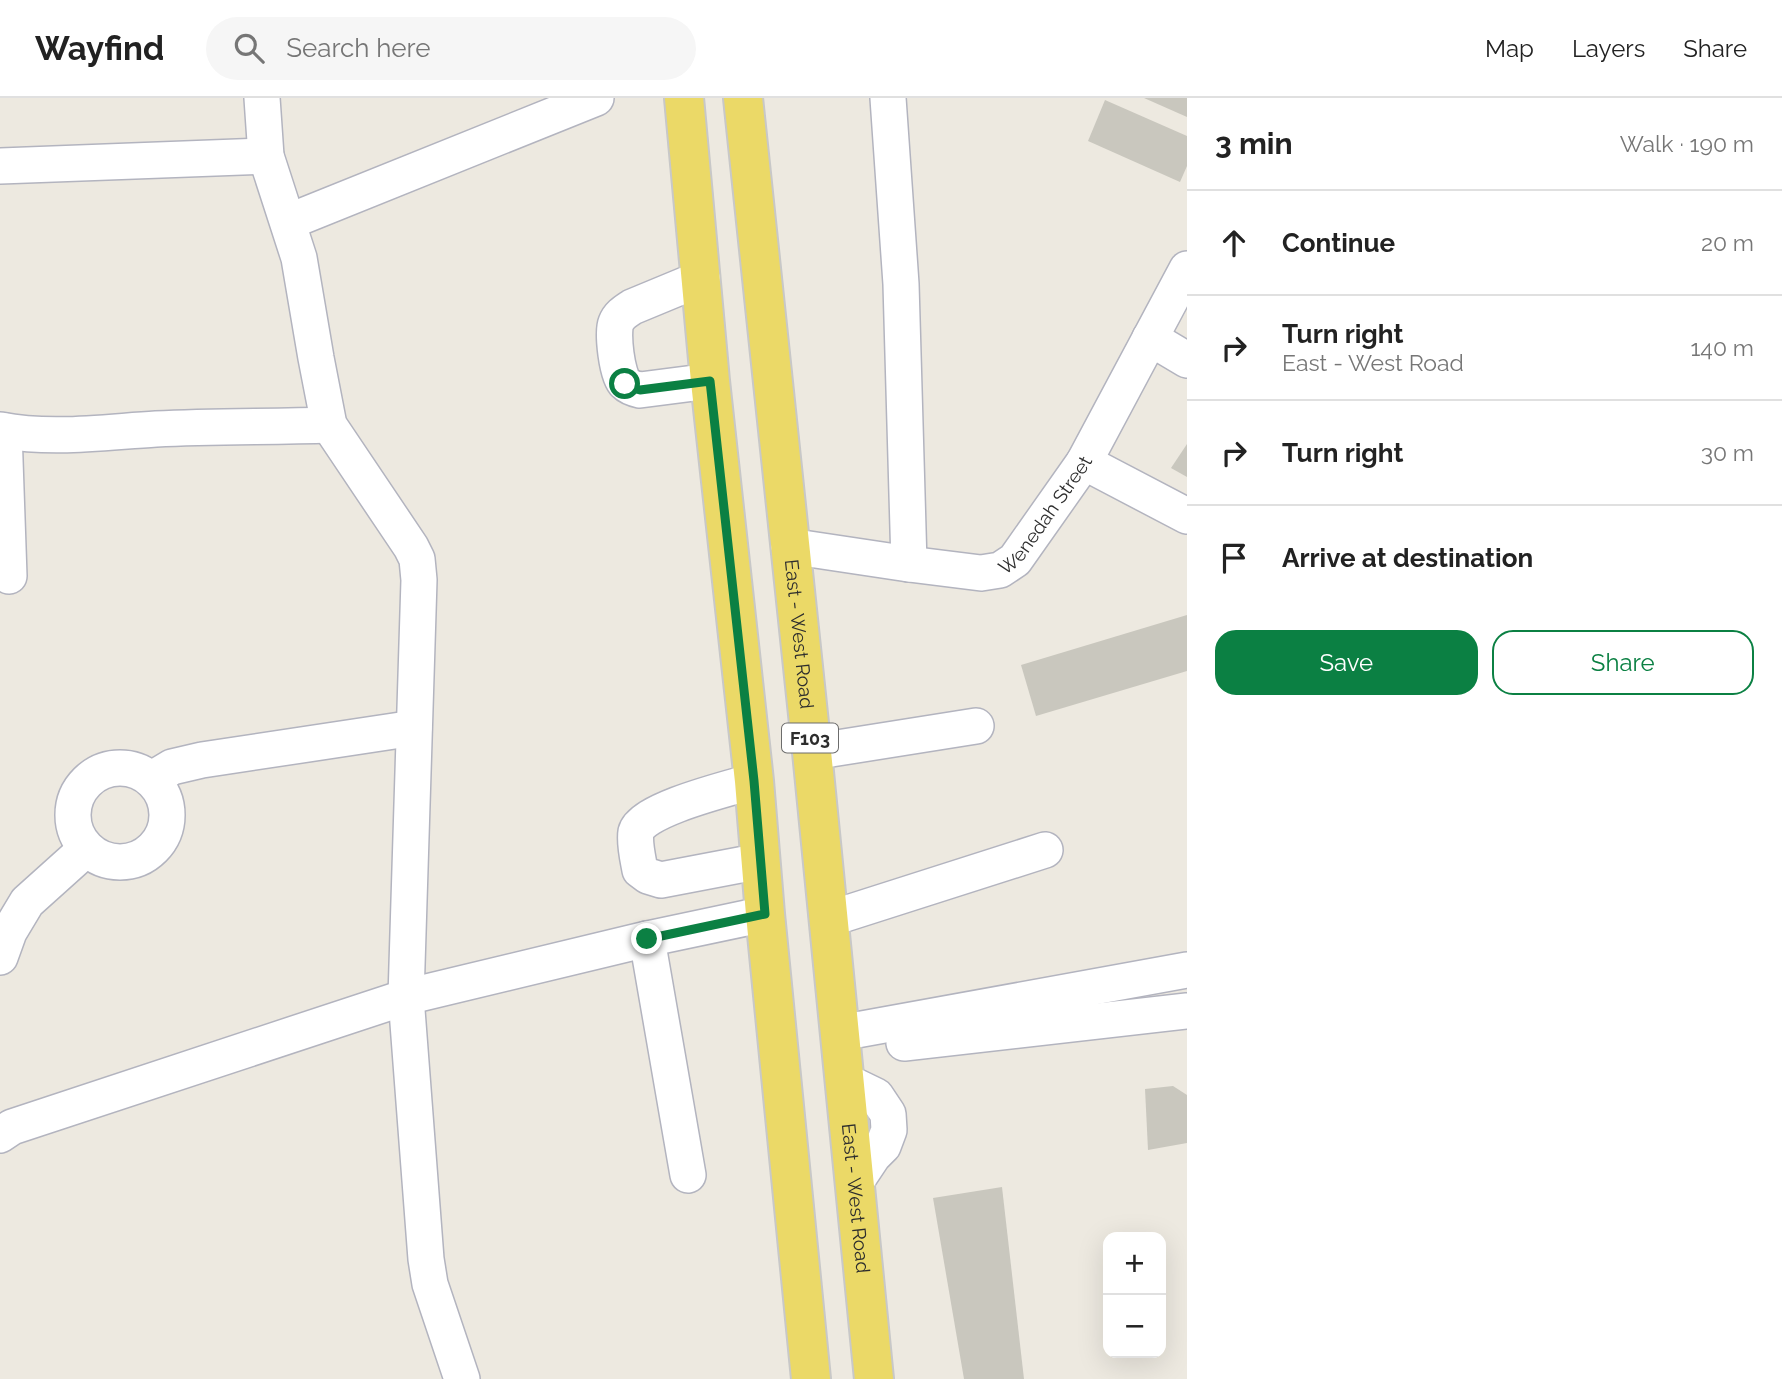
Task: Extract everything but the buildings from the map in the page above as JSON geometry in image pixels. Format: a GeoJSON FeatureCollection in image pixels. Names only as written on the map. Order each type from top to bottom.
{"type":"FeatureCollection","features":[{"type":"Feature","properties":{"kind":"main road"},"geometry":{"type":"LineString","coordinates":[[684,98],[710,381],[754,781],[811,1379]]}},
{"type":"Feature","properties":{"kind":"main road","name":"East - West Road"},"geometry":{"type":"LineString","coordinates":[[743,98],[812,752],[874,1379]]}},
{"type":"Feature","properties":{"kind":"street"},"geometry":{"type":"LineString","coordinates":[[262,98],[266,156],[299,258],[329,425],[411,547],[416,559],[419,580],[406,997],[426,1259],[430,1284],[463,1379]]}},
{"type":"Feature","properties":{"kind":"street"},"geometry":{"type":"LineString","coordinates":[[288,222],[596,98]]}},
{"type":"Feature","properties":{"kind":"street"},"geometry":{"type":"LineString","coordinates":[[888,98],[901,284],[909,564]]}},
{"type":"Feature","properties":{"kind":"street"},"geometry":{"type":"LineString","coordinates":[[0,166],[266,156]]}},
{"type":"Feature","properties":{"kind":"street","name":"Wenedah Street"},"geometry":{"type":"LineString","coordinates":[[789,546],[981,573],[1000,570],[1016,560],[1084,462],[1187,269]]}},
{"type":"Feature","properties":{"kind":"street"},"geometry":{"type":"LineString","coordinates":[[702,278],[632,307],[622,314],[614,333],[619,376],[632,388],[640,390],[710,381]]}},
{"type":"Feature","properties":{"kind":"street"},"geometry":{"type":"LineString","coordinates":[[1150,338],[1187,360]]}},
{"type":"Feature","properties":{"kind":"street"},"geometry":{"type":"LineString","coordinates":[[9,576],[2,430],[24,435],[329,425]]}},
{"type":"Feature","properties":{"kind":"street"},"geometry":{"type":"LineString","coordinates":[[1084,462],[1187,516]]}},
{"type":"Feature","properties":{"kind":"street"},"geometry":{"type":"LineString","coordinates":[[812,752],[976,726]]}},
{"type":"Feature","properties":{"kind":"street"},"geometry":{"type":"LineString","coordinates":[[152,779],[173,767],[202,760],[414,728]]}},
{"type":"Feature","properties":{"kind":"street"},"geometry":{"type":"LineString","coordinates":[[118,768],[142,772],[152,779],[165,797],[168,819],[162,840],[147,856],[126,863],[104,861],[86,849],[74,828],[73,816],[79,792],[86,783],[96,775],[118,768]]}},
{"type":"Feature","properties":{"kind":"street"},"geometry":{"type":"LineString","coordinates":[[754,781],[653,815],[640,823],[636,833],[640,870],[661,880],[761,861]]}},
{"type":"Feature","properties":{"kind":"street"},"geometry":{"type":"LineString","coordinates":[[0,957],[9,932],[27,902],[86,849]]}},
{"type":"Feature","properties":{"kind":"street"},"geometry":{"type":"LineString","coordinates":[[828,919],[1045,850]]}},
{"type":"Feature","properties":{"kind":"street"},"geometry":{"type":"LineString","coordinates":[[0,1135],[12,1128],[406,997],[647,939],[765,914]]}},
{"type":"Feature","properties":{"kind":"street"},"geometry":{"type":"LineString","coordinates":[[647,939],[688,1174]]}},
{"type":"Feature","properties":{"kind":"street"},"geometry":{"type":"LineString","coordinates":[[842,1055],[1187,970]]}},
{"type":"Feature","properties":{"kind":"street"},"geometry":{"type":"LineString","coordinates":[[842,1055],[1187,1011]]}},
{"type":"Feature","properties":{"kind":"route"},"geometry":{"type":"LineString","coordinates":[[625,384],[640,390],[710,381],[754,781],[765,914],[647,939]]}}]}
